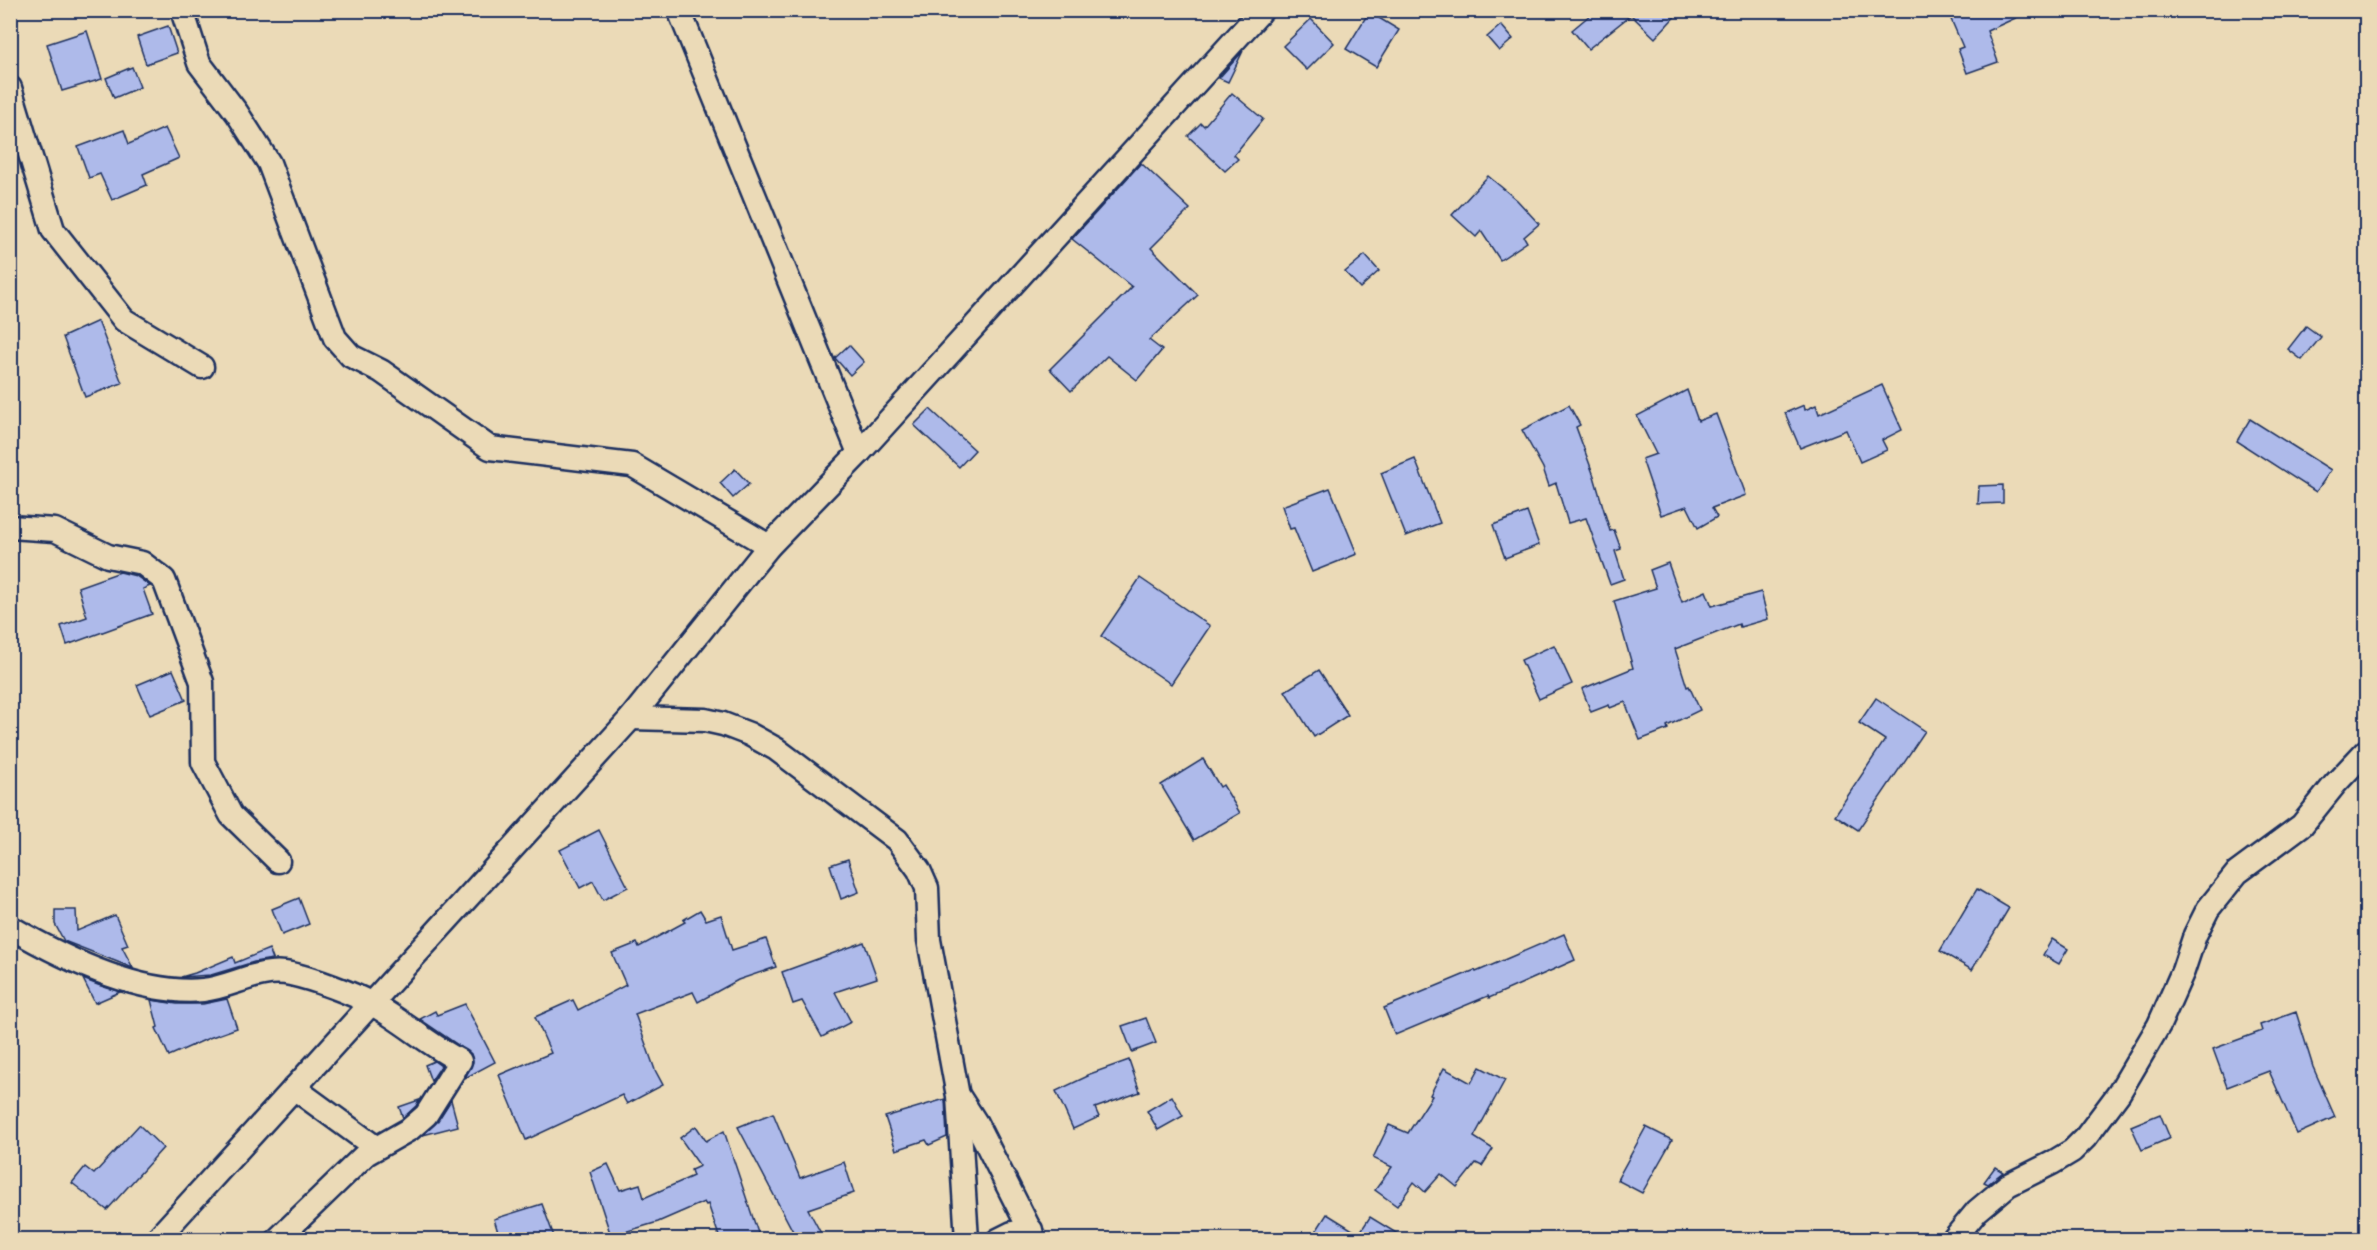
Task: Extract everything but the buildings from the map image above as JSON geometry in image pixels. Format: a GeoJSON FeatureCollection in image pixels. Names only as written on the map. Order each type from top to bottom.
{"type":"FeatureCollection","features":[{"type":"Feature","properties":{"kind":"street"},"geometry":{"type":"LineString","coordinates":[[182,10],[199,63],[237,113],[269,163],[335,338],[351,356],[381,371],[490,448],[632,465],[769,546]]}},
{"type":"Feature","properties":{"kind":"street"},"geometry":{"type":"LineString","coordinates":[[679,10],[859,453]]}},
{"type":"Feature","properties":{"kind":"street"},"geometry":{"type":"LineString","coordinates":[[156,1239],[632,718],[769,546],[859,453],[1262,10]]}},
{"type":"Feature","properties":{"kind":"street"},"geometry":{"type":"LineString","coordinates":[[10,88],[53,230],[124,320],[202,367]]}},
{"type":"Feature","properties":{"kind":"street"},"geometry":{"type":"LineString","coordinates":[[10,527],[55,530],[108,556],[142,563],[164,580],[202,682],[203,762],[231,815],[278,861]]}},
{"type":"Feature","properties":{"kind":"street"},"geometry":{"type":"LineString","coordinates":[[632,718],[705,720],[749,734],[776,749],[897,840],[919,870],[927,888],[932,958],[958,1096],[967,1239]]}},
{"type":"Feature","properties":{"kind":"street"},"geometry":{"type":"LineString","coordinates":[[1953,1239],[1977,1211],[2008,1185],[2072,1151],[2086,1137],[2119,1093],[2159,1025],[2208,909],[2237,873],[2302,825],[2335,784],[2367,751]]}},
{"type":"Feature","properties":{"kind":"street"},"geometry":{"type":"LineString","coordinates":[[10,927],[99,972],[164,988],[181,990],[212,988],[276,972],[308,979],[371,1003],[460,1061],[426,1115],[396,1138],[375,1147],[277,1239]]}},
{"type":"Feature","properties":{"kind":"street"},"geometry":{"type":"LineString","coordinates":[[294,1088],[375,1147]]}},
{"type":"Feature","properties":{"kind":"street"},"geometry":{"type":"LineString","coordinates":[[958,1096],[981,1133],[1033,1235]]}},
{"type":"Feature","properties":{"kind":"street"},"geometry":{"type":"LineString","coordinates":[[998,1239],[1012,1233],[1033,1235]]}}]}
